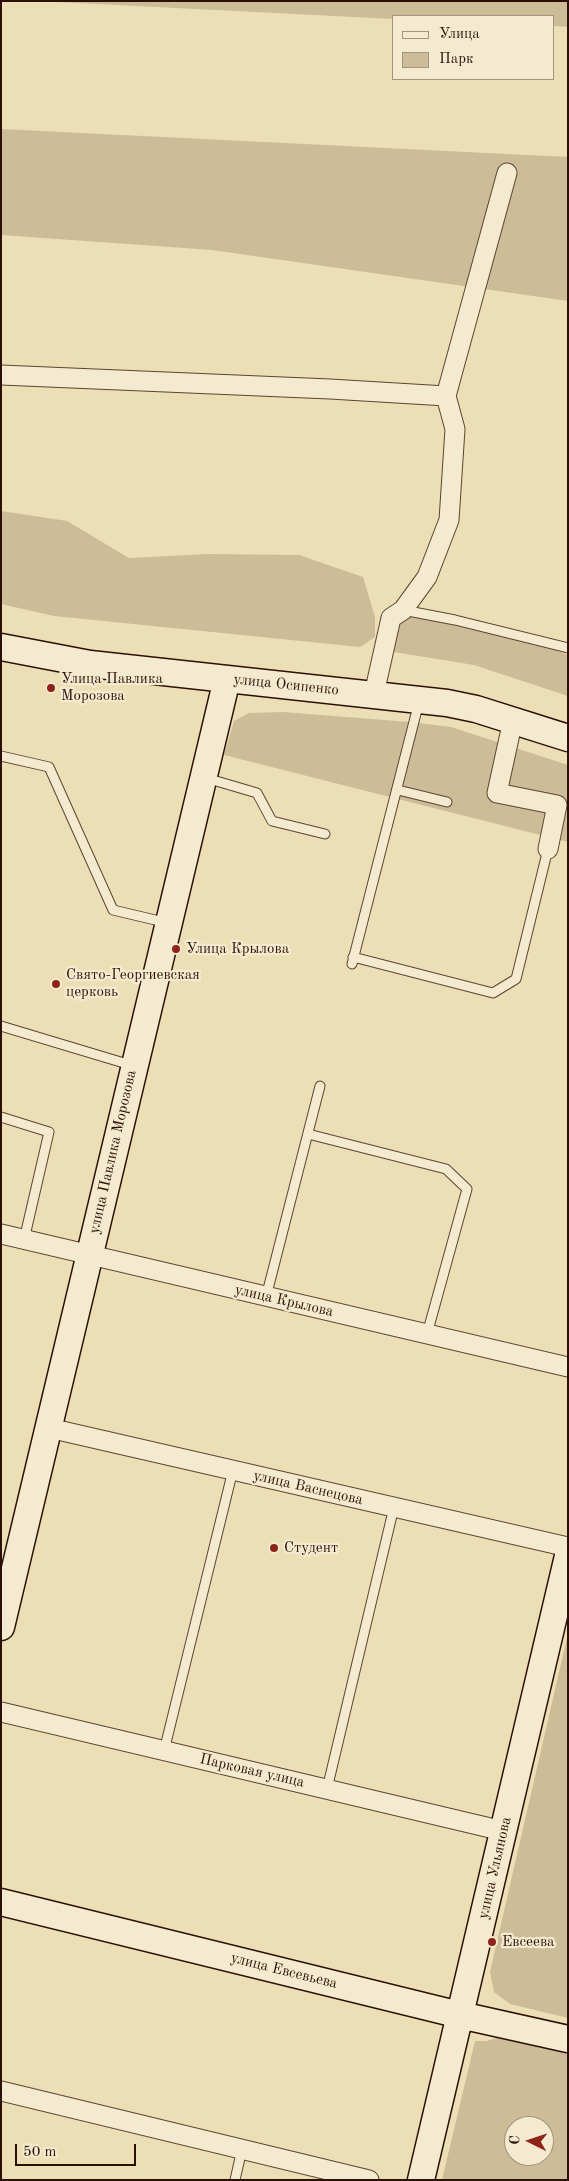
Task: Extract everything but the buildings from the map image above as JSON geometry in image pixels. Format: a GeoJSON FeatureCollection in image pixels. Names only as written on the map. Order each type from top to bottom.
{"type":"FeatureCollection","features":[{"type":"Feature","properties":{"kind":"street"},"geometry":{"type":"LineString","coordinates":[[374,694],[391,618],[403,610],[427,577],[449,520],[455,429],[446,396],[507,173]]}},
{"type":"Feature","properties":{"kind":"street"},"geometry":{"type":"LineString","coordinates":[[1,376],[320,388],[446,396]]}},
{"type":"Feature","properties":{"kind":"street","name":"улица Осипенко"},"geometry":{"type":"LineString","coordinates":[[1,647],[90,664],[420,700],[476,709],[568,738]]}},
{"type":"Feature","properties":{"kind":"street","name":"улица Павлика Морозова"},"geometry":{"type":"LineString","coordinates":[[1,1627],[227,678]]}},
{"type":"Feature","properties":{"kind":"street"},"geometry":{"type":"LineString","coordinates":[[512,720],[497,793],[557,806],[548,849]]}},
{"type":"Feature","properties":{"kind":"street","name":"улица Крылова"},"geometry":{"type":"LineString","coordinates":[[1,1234],[568,1367]]}},
{"type":"Feature","properties":{"kind":"street","name":"улица Васнецова"},"geometry":{"type":"LineString","coordinates":[[49,1428],[568,1547]]}},
{"type":"Feature","properties":{"kind":"street","name":"улица Ульянова"},"geometry":{"type":"LineString","coordinates":[[421,2180],[568,1556]]}},
{"type":"Feature","properties":{"kind":"street","name":"Парковая улица"},"geometry":{"type":"LineString","coordinates":[[1,1712],[503,1831]]}},
{"type":"Feature","properties":{"kind":"street","name":"улица Евсевьева"},"geometry":{"type":"LineString","coordinates":[[1,1902],[460,2015],[568,2039]]}},
{"type":"Feature","properties":{"kind":"street"},"geometry":{"type":"LineString","coordinates":[[1,2091],[369,2180]]}},
{"type":"Feature","properties":{"kind":"lane"},"geometry":{"type":"LineString","coordinates":[[403,610],[455,620],[568,648]]}},
{"type":"Feature","properties":{"kind":"lane"},"geometry":{"type":"LineString","coordinates":[[420,700],[352,960],[493,993],[516,979],[548,849]]}},
{"type":"Feature","properties":{"kind":"lane"},"geometry":{"type":"LineString","coordinates":[[1,756],[49,767],[112,910],[168,924]]}},
{"type":"Feature","properties":{"kind":"lane"},"geometry":{"type":"LineString","coordinates":[[203,777],[257,793],[272,821],[325,834]]}},
{"type":"Feature","properties":{"kind":"lane"},"geometry":{"type":"LineString","coordinates":[[398,790],[447,802]]}},
{"type":"Feature","properties":{"kind":"lane"},"geometry":{"type":"LineString","coordinates":[[1,1026],[134,1066]]}},
{"type":"Feature","properties":{"kind":"lane"},"geometry":{"type":"LineString","coordinates":[[266,1297],[320,1086]]}},
{"type":"Feature","properties":{"kind":"lane"},"geometry":{"type":"LineString","coordinates":[[1,1117],[49,1132],[24,1240]]}},
{"type":"Feature","properties":{"kind":"lane"},"geometry":{"type":"LineString","coordinates":[[308,1134],[446,1169],[467,1189],[427,1334]]}},
{"type":"Feature","properties":{"kind":"lane"},"geometry":{"type":"LineString","coordinates":[[164,1750],[233,1470]]}},
{"type":"Feature","properties":{"kind":"lane"},"geometry":{"type":"LineString","coordinates":[[327,1789],[394,1507]]}},
{"type":"Feature","properties":{"kind":"lane"},"geometry":{"type":"LineString","coordinates":[[235,2180],[242,2149]]}},
{"type":"Feature","properties":{"kind":"green space"},"geometry":{"type":"Polygon","coordinates":[[[38,1],[568,1],[568,27],[554,26],[554,15],[392,15],[392,19],[38,1]]]}},
{"type":"Feature","properties":{"kind":"green space"},"geometry":{"type":"Polygon","coordinates":[[[1,129],[568,157],[568,301],[212,250],[1,235],[1,129]]]}},
{"type":"Feature","properties":{"kind":"green space"},"geometry":{"type":"Polygon","coordinates":[[[1,511],[67,521],[129,558],[208,554],[299,555],[363,577],[375,617],[375,637],[360,647],[54,616],[1,604],[1,511]]]}},
{"type":"Feature","properties":{"kind":"green space"},"geometry":{"type":"Polygon","coordinates":[[[441,613],[506,630],[568,655],[568,696],[474,665],[394,652],[398,618],[441,613]]]}},
{"type":"Feature","properties":{"kind":"green space"},"geometry":{"type":"Polygon","coordinates":[[[283,712],[451,727],[568,765],[568,842],[224,755],[234,721],[249,713],[283,712]]]}},
{"type":"Feature","properties":{"kind":"green space"},"geometry":{"type":"Polygon","coordinates":[[[568,1633],[568,2018],[510,2004],[494,1992],[490,1972],[568,1633]]]}},
{"type":"Feature","properties":{"kind":"green space"},"geometry":{"type":"Polygon","coordinates":[[[508,2034],[568,2048],[568,2180],[442,2180],[475,2041],[487,2041],[508,2034]]]}},
{"type":"Feature","properties":{"kind":"place","name":"Улица Павлика Морозова"},"geometry":{"type":"Point","coordinates":[51,688]}},
{"type":"Feature","properties":{"kind":"place","name":"Улица Крылова"},"geometry":{"type":"Point","coordinates":[176,949]}},
{"type":"Feature","properties":{"kind":"place","name":"Свято-Георгиевская церковь"},"geometry":{"type":"Point","coordinates":[56,984]}},
{"type":"Feature","properties":{"kind":"place","name":"Студент"},"geometry":{"type":"Point","coordinates":[274,1548]}},
{"type":"Feature","properties":{"kind":"place","name":"Евсеева"},"geometry":{"type":"Point","coordinates":[492,1942]}}]}
